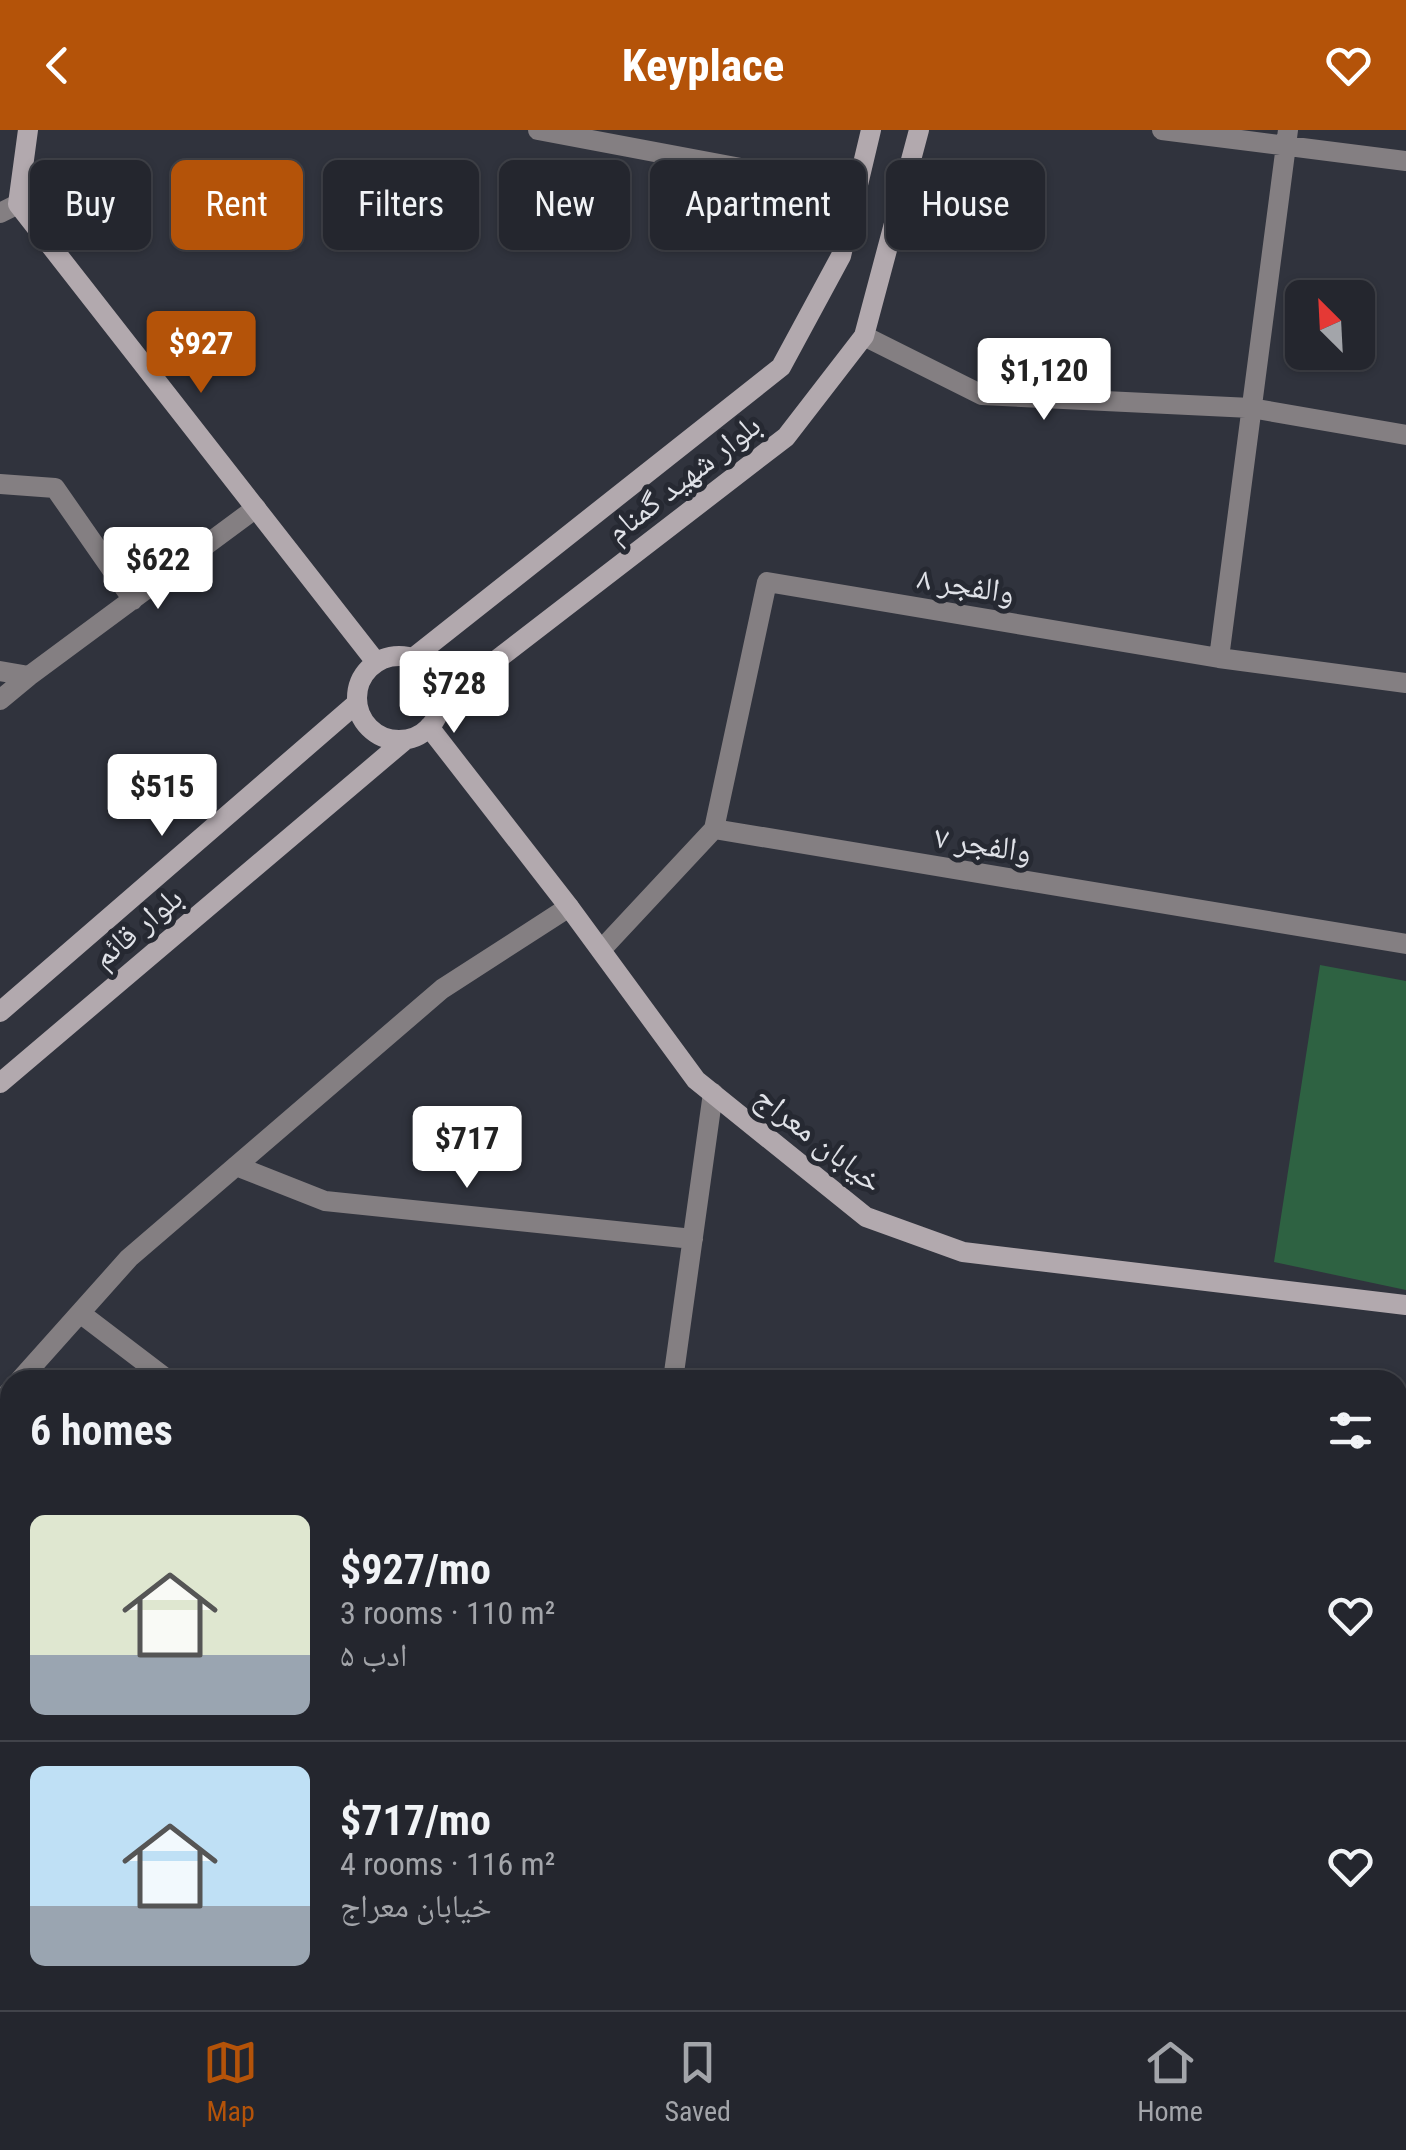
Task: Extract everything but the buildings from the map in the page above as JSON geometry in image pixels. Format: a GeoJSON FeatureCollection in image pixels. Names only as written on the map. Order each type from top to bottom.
{"type":"FeatureCollection","features":[{"type":"Feature","properties":{"kind":"main road"},"geometry":{"type":"LineString","coordinates":[[28,130],[6,205],[256,508],[376,662]]}},
{"type":"Feature","properties":{"kind":"main road","name":"بلوار شهید گمنام"},"geometry":{"type":"LineString","coordinates":[[864,160],[871,130]]}},
{"type":"Feature","properties":{"kind":"main road","name":"بلوار شهید گمنام"},"geometry":{"type":"LineString","coordinates":[[442,702],[786,437],[864,336],[919,130]]}},
{"type":"Feature","properties":{"kind":"main road","name":"بلوار شهید گمنام"},"geometry":{"type":"LineString","coordinates":[[412,658],[781,367],[842,250]]}},
{"type":"Feature","properties":{"kind":"main road"},"geometry":{"type":"LineString","coordinates":[[394,656],[412,658],[429,667],[439,683],[442,702],[438,716],[418,736],[388,739],[373,732],[362,719],[358,688],[376,662],[394,656]]}},
{"type":"Feature","properties":{"kind":"main road","name":"بلوار قائم"},"geometry":{"type":"LineString","coordinates":[[0,1012],[357,703]]}},
{"type":"Feature","properties":{"kind":"main road","name":"خیابان معراج"},"geometry":{"type":"LineString","coordinates":[[430,727],[569,906],[696,1080],[866,1217],[963,1252],[1406,1305]]}},
{"type":"Feature","properties":{"kind":"main road","name":"بلوار قائم"},"geometry":{"type":"LineString","coordinates":[[0,1083],[404,740]]}},
{"type":"Feature","properties":{"kind":"street"},"geometry":{"type":"LineString","coordinates":[[538,130],[697,160]]}},
{"type":"Feature","properties":{"kind":"street"},"geometry":{"type":"LineString","coordinates":[[1162,130],[1287,138],[1406,161]]}},
{"type":"Feature","properties":{"kind":"street"},"geometry":{"type":"LineString","coordinates":[[1218,658],[1287,138]]}},
{"type":"Feature","properties":{"kind":"street"},"geometry":{"type":"LineString","coordinates":[[864,336],[982,395],[1252,408],[1406,435]]}},
{"type":"Feature","properties":{"kind":"street"},"geometry":{"type":"LineString","coordinates":[[0,484],[54,488],[132,600]]}},
{"type":"Feature","properties":{"kind":"street"},"geometry":{"type":"LineString","coordinates":[[0,700],[256,508]]}},
{"type":"Feature","properties":{"kind":"street","name":"والفجر ۸"},"geometry":{"type":"LineString","coordinates":[[714,829],[766,582],[1218,658],[1406,683]]}},
{"type":"Feature","properties":{"kind":"street"},"geometry":{"type":"LineString","coordinates":[[0,671],[30,676]]}},
{"type":"Feature","properties":{"kind":"street"},"geometry":{"type":"LineString","coordinates":[[602,950],[714,829]]}},
{"type":"Feature","properties":{"kind":"street","name":"والفجر ۷"},"geometry":{"type":"LineString","coordinates":[[714,829],[1406,944]]}},
{"type":"Feature","properties":{"kind":"street"},"geometry":{"type":"LineString","coordinates":[[29,1370],[129,1258],[442,989],[569,906]]}},
{"type":"Feature","properties":{"kind":"street"},"geometry":{"type":"LineString","coordinates":[[674,1370],[713,1094]]}},
{"type":"Feature","properties":{"kind":"street"},"geometry":{"type":"LineString","coordinates":[[236,1166],[325,1201],[692,1238]]}},
{"type":"Feature","properties":{"kind":"street"},"geometry":{"type":"LineString","coordinates":[[80,1313],[155,1370]]}},
{"type":"Feature","properties":{"kind":"green space"},"geometry":{"type":"Polygon","coordinates":[[[1320,965],[1406,981],[1406,1290],[1274,1262],[1320,965]]]}}]}
